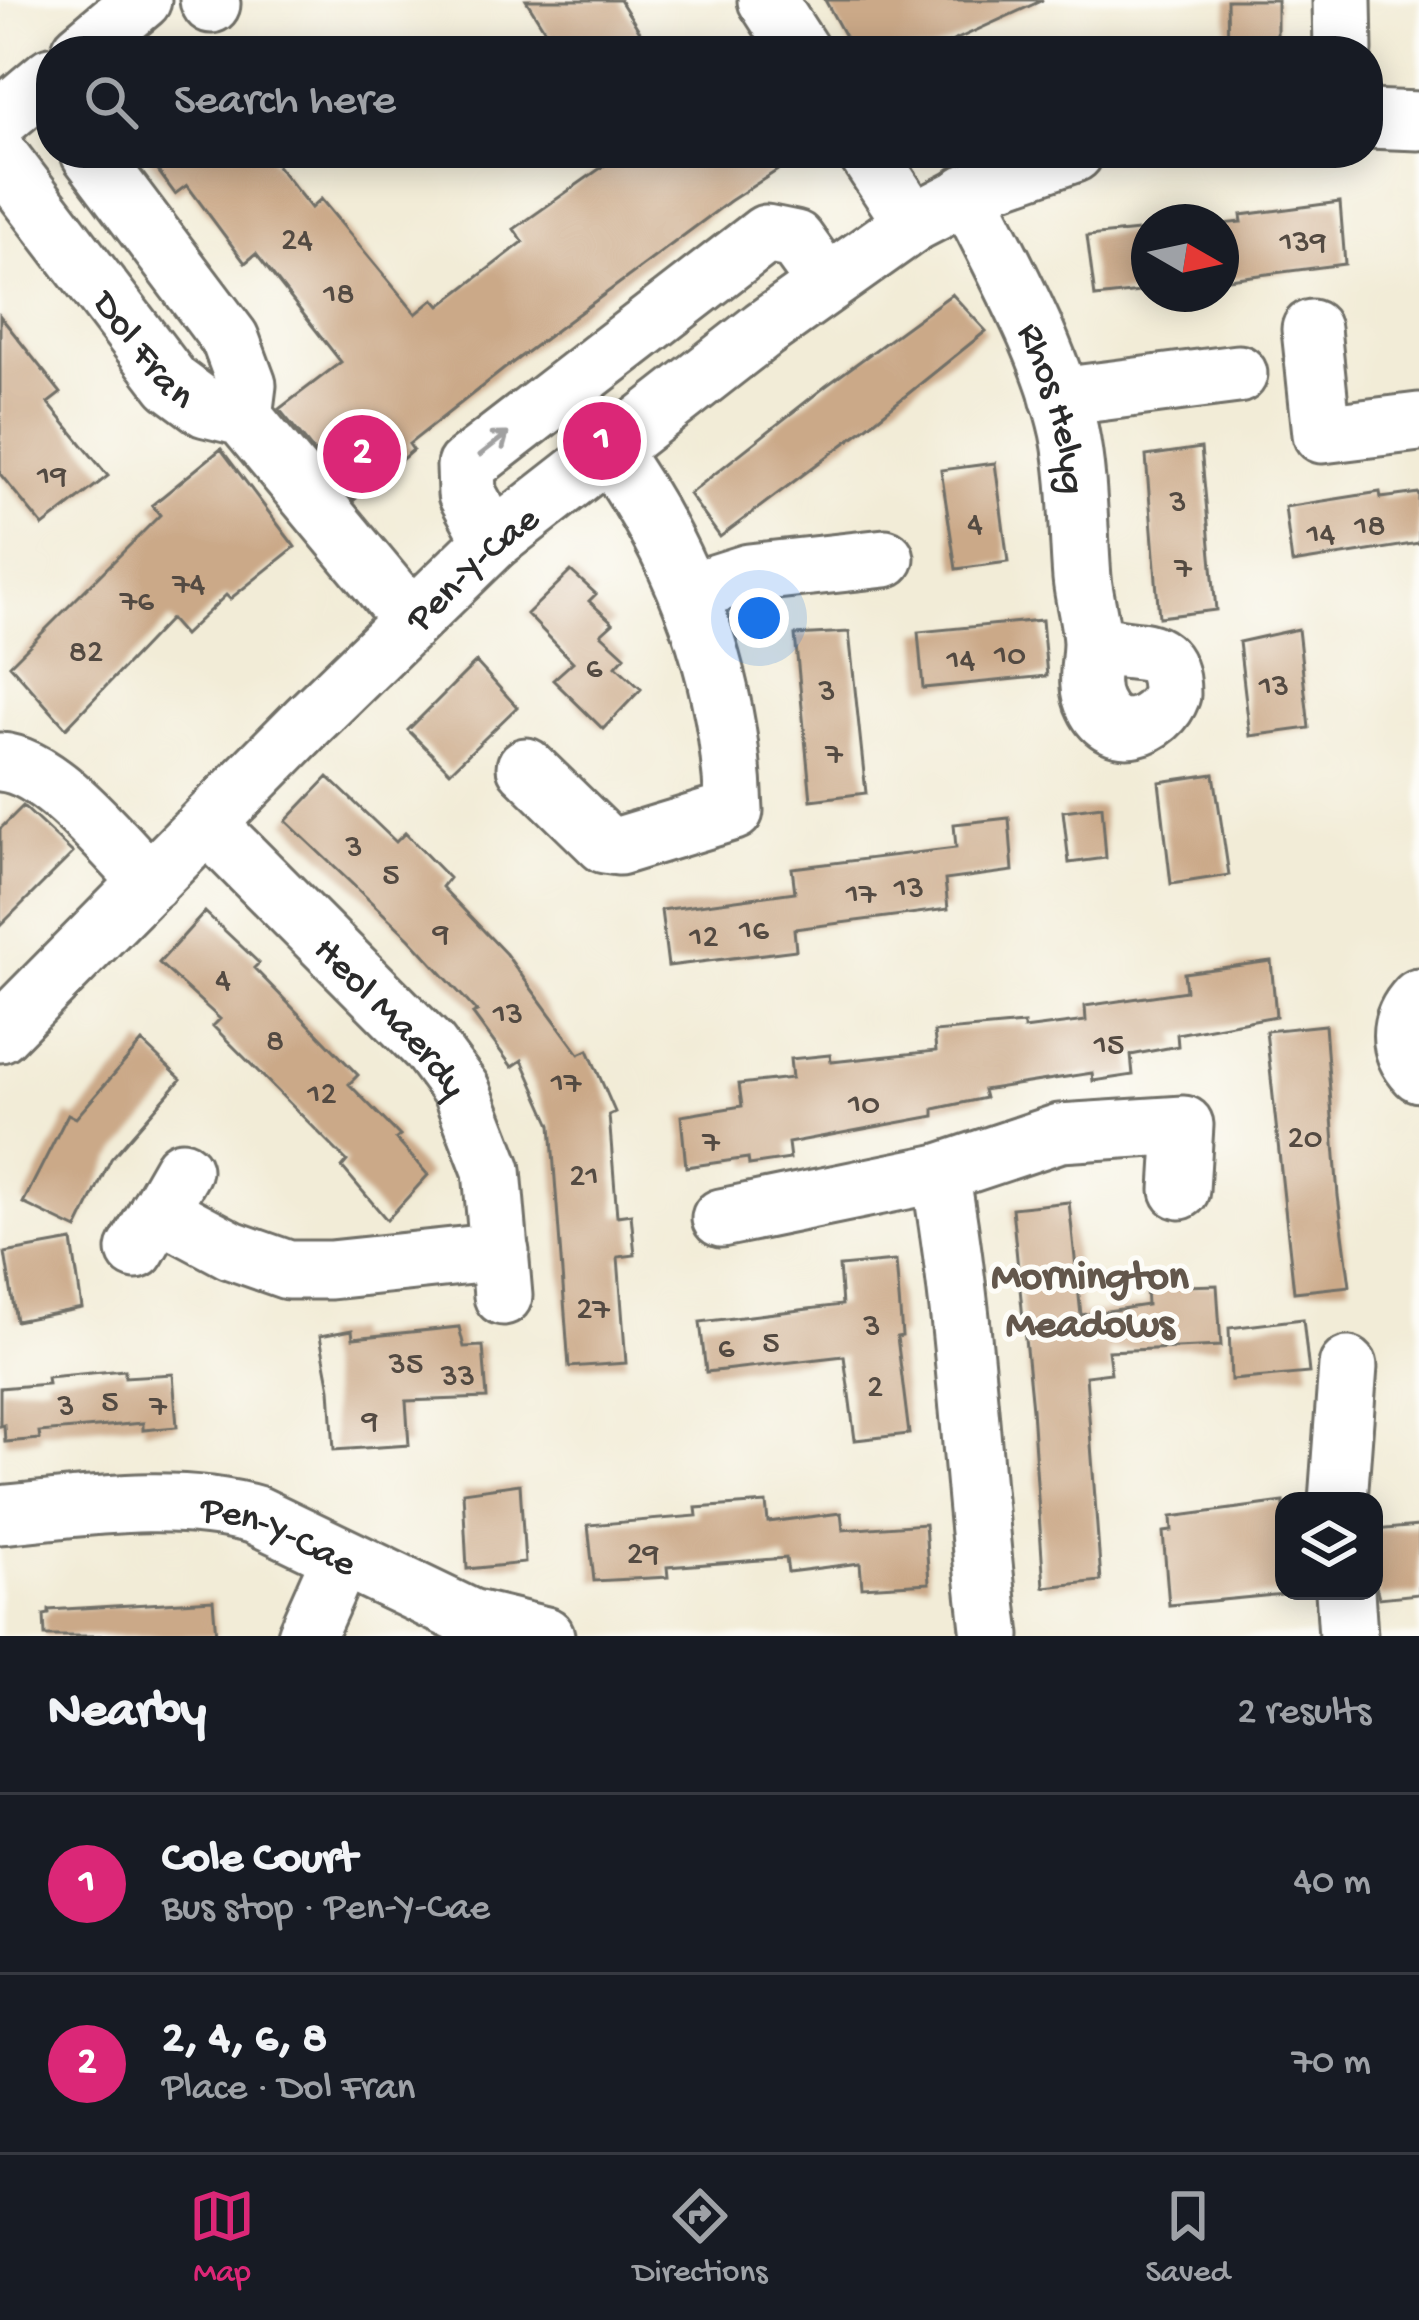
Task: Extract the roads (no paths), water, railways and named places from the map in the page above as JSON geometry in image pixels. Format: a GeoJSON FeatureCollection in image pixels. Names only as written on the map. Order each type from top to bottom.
{"type":"FeatureCollection","features":[{"type":"Feature","properties":{"kind":"street"},"geometry":{"type":"LineString","coordinates":[[102,36],[142,0]]}},
{"type":"Feature","properties":{"kind":"street"},"geometry":{"type":"LineString","coordinates":[[767,0],[790,36]]}},
{"type":"Feature","properties":{"kind":"street"},"geometry":{"type":"LineString","coordinates":[[1342,0],[1342,36]]}},
{"type":"Feature","properties":{"kind":"street"},"geometry":{"type":"LineString","coordinates":[[1383,120],[1419,121]]}},
{"type":"Feature","properties":{"kind":"street","name":"Dol Fran"},"geometry":{"type":"LineString","coordinates":[[0,158],[172,382],[206,408],[243,417],[410,619]]}},
{"type":"Feature","properties":{"kind":"street"},"geometry":{"type":"LineString","coordinates":[[101,168],[230,339],[247,385],[243,417]]}},
{"type":"Feature","properties":{"kind":"street"},"geometry":{"type":"LineString","coordinates":[[877,168],[913,223]]}},
{"type":"Feature","properties":{"kind":"street","name":"Pen-Y-Cae"},"geometry":{"type":"LineString","coordinates":[[0,1033],[493,541],[826,283],[913,223],[1025,168]]}},
{"type":"Feature","properties":{"kind":"street","name":"Rhos Helyg"},"geometry":{"type":"LineString","coordinates":[[968,193],[1059,397],[1069,433],[1084,603],[1092,638]]}},
{"type":"Feature","properties":{"kind":"street"},"geometry":{"type":"LineString","coordinates":[[493,541],[467,494],[466,466],[766,233],[795,240],[826,283]]}},
{"type":"Feature","properties":{"kind":"street"},"geometry":{"type":"LineString","coordinates":[[1311,329],[1322,434],[1419,422]]}},
{"type":"Feature","properties":{"kind":"street"},"geometry":{"type":"LineString","coordinates":[[1059,397],[1238,374]]}},
{"type":"Feature","properties":{"kind":"street"},"geometry":{"type":"LineString","coordinates":[[526,767],[605,844],[619,846],[734,811],[723,703],[689,592],[647,504],[608,450]]}},
{"type":"Feature","properties":{"kind":"street"},"geometry":{"type":"LineString","coordinates":[[689,592],[749,573],[886,558]]}},
{"type":"Feature","properties":{"kind":"street"},"geometry":{"type":"LineString","coordinates":[[0,762],[20,764],[50,782],[150,882]]}},
{"type":"Feature","properties":{"kind":"street","name":"Heol Maerdy"},"geometry":{"type":"LineString","coordinates":[[159,1210],[248,1258],[288,1270],[501,1274],[492,1170],[472,1113],[447,1069],[207,824]]}},
{"type":"Feature","properties":{"kind":"street"},"geometry":{"type":"LineString","coordinates":[[1419,998],[1406,1014],[1402,1030],[1409,1063],[1419,1073]]}},
{"type":"Feature","properties":{"kind":"street"},"geometry":{"type":"LineString","coordinates":[[721,1218],[940,1173],[1060,1133],[1184,1125],[1180,1190]]}},
{"type":"Feature","properties":{"kind":"street"},"geometry":{"type":"LineString","coordinates":[[940,1173],[952,1243],[991,1636]]}},
{"type":"Feature","properties":{"kind":"street"},"geometry":{"type":"LineString","coordinates":[[1339,1492],[1348,1366]]}},
{"type":"Feature","properties":{"kind":"street","name":"Pen-Y-Cae"},"geometry":{"type":"LineString","coordinates":[[0,1515],[200,1504],[256,1516],[470,1618],[545,1636]]}},
{"type":"Feature","properties":{"kind":"street"},"geometry":{"type":"LineString","coordinates":[[306,1636],[340,1557]]}},
{"type":"Feature","properties":{"kind":"street"},"geometry":{"type":"LineString","coordinates":[[1346,1600],[1348,1636]]}},
{"type":"Feature","properties":{"kind":"place","name":"Cole Court"},"geometry":{"type":"Point","coordinates":[602,441]}},
{"type":"Feature","properties":{"kind":"place","name":"2, 4, 6, 8"},"geometry":{"type":"Point","coordinates":[362,454]}},
{"type":"Feature","properties":{"kind":"district","name":"Mornington Meadows"},"geometry":{"type":"Point","coordinates":[1090,1296]}}]}
